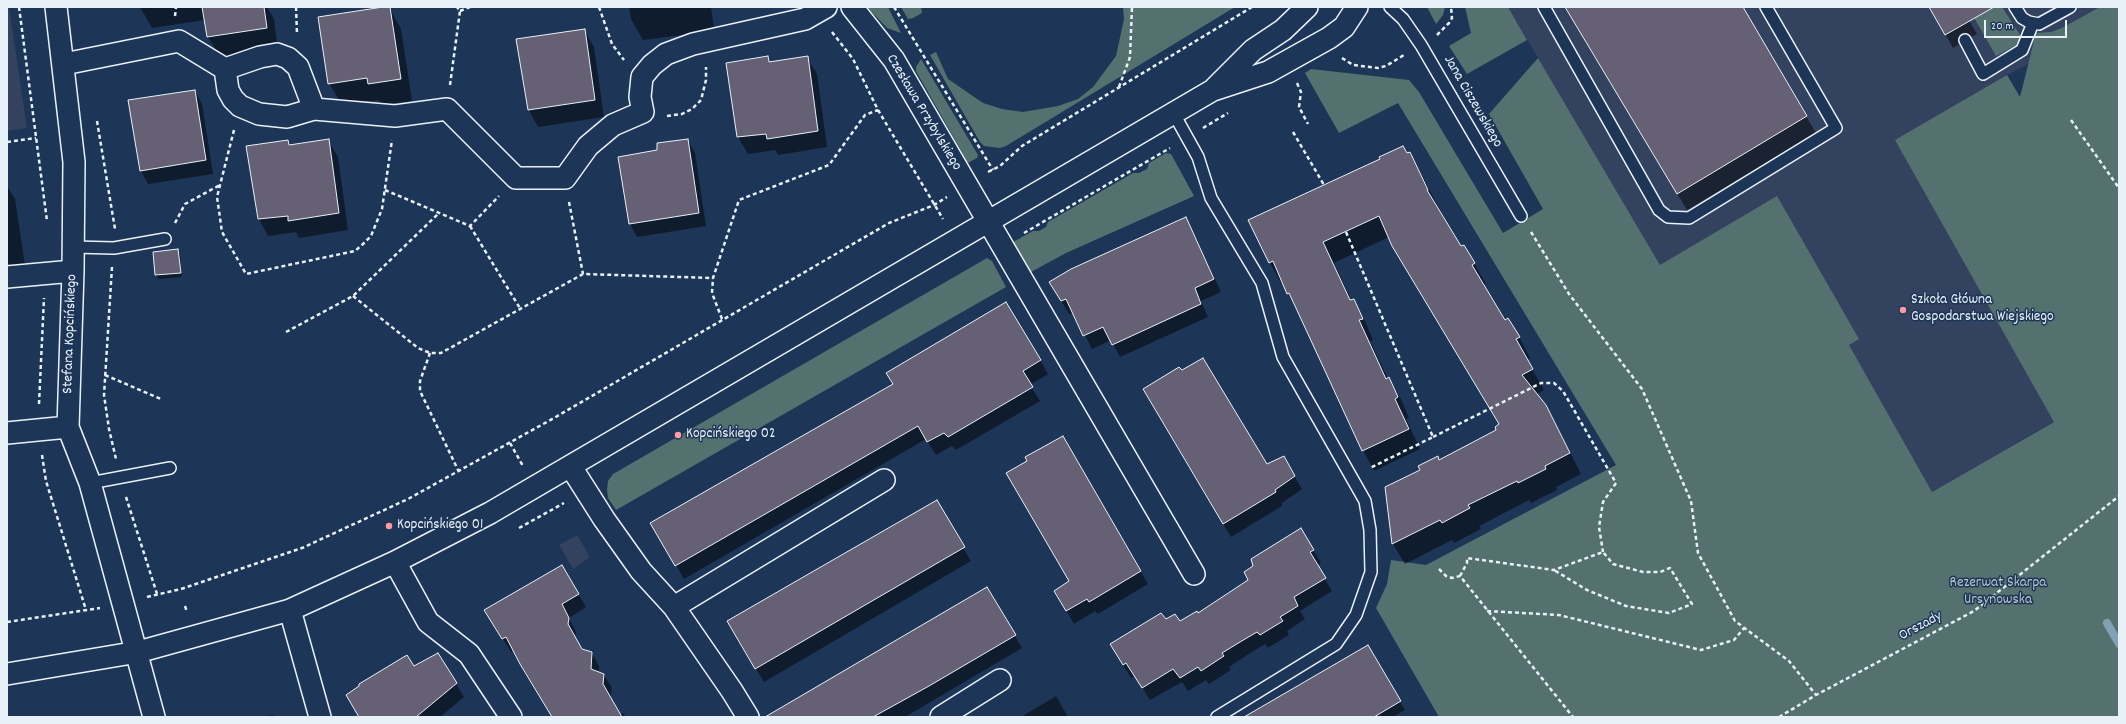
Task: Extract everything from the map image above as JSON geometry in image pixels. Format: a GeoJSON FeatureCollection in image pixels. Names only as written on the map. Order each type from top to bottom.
{"type":"FeatureCollection","features":[{"type":"Feature","properties":{"kind":"street","name":"Stefana Kopcińskiego"},"geometry":{"type":"LineString","coordinates":[[56,7],[64,64],[74,162],[73,271],[68,427],[90,483],[138,652],[154,717]]}},
{"type":"Feature","properties":{"kind":"street","name":"Czesława Przybylskiego"},"geometry":{"type":"LineString","coordinates":[[852,7],[894,60],[1194,574]]}},
{"type":"Feature","properties":{"kind":"street"},"geometry":{"type":"LineString","coordinates":[[7,674],[138,652],[290,610],[396,562],[490,513],[571,467],[1174,114],[1213,90],[1253,50],[1283,30],[1307,7]]}},
{"type":"Feature","properties":{"kind":"street"},"geometry":{"type":"LineString","coordinates":[[1213,90],[1268,72],[1329,38],[1344,27],[1357,7]]}},
{"type":"Feature","properties":{"kind":"street"},"geometry":{"type":"LineString","coordinates":[[225,69],[228,90],[240,106],[259,114],[287,117],[314,109],[395,116],[447,110],[516,178],[565,178],[588,146],[613,125],[643,112],[640,97],[642,77],[652,65],[666,54],[678,48],[704,41],[805,19],[821,10]]}},
{"type":"Feature","properties":{"kind":"street"},"geometry":{"type":"LineString","coordinates":[[64,64],[179,41],[225,69]]}},
{"type":"Feature","properties":{"kind":"street"},"geometry":{"type":"LineString","coordinates":[[225,69],[260,57],[277,54],[288,58],[298,67],[314,109]]}},
{"type":"Feature","properties":{"kind":"street"},"geometry":{"type":"LineString","coordinates":[[7,277],[73,271]]}},
{"type":"Feature","properties":{"kind":"street"},"geometry":{"type":"LineString","coordinates":[[7,433],[68,427]]}},
{"type":"Feature","properties":{"kind":"street"},"geometry":{"type":"LineString","coordinates":[[571,467],[604,519],[641,571],[674,607],[732,691],[748,717]]}},
{"type":"Feature","properties":{"kind":"street"},"geometry":{"type":"LineString","coordinates":[[674,607],[884,480]]}},
{"type":"Feature","properties":{"kind":"street"},"geometry":{"type":"LineString","coordinates":[[396,562],[428,622],[469,654],[511,717]]}},
{"type":"Feature","properties":{"kind":"street"},"geometry":{"type":"LineString","coordinates":[[290,610],[320,717]]}},
{"type":"Feature","properties":{"kind":"street"},"geometry":{"type":"LineString","coordinates":[[941,717],[1000,680]]}},
{"type":"Feature","properties":{"kind":"lane","name":"Jana Ciszewskiego"},"geometry":{"type":"LineString","coordinates":[[1390,7],[1403,19],[1421,45],[1521,216]]}},
{"type":"Feature","properties":{"kind":"lane"},"geometry":{"type":"LineString","coordinates":[[1544,7],[1659,210],[1668,217],[1689,218],[1836,128],[1766,7]]}},
{"type":"Feature","properties":{"kind":"lane"},"geometry":{"type":"LineString","coordinates":[[2015,7],[2022,18],[2033,23],[2046,21],[2070,7]]}},
{"type":"Feature","properties":{"kind":"lane"},"geometry":{"type":"LineString","coordinates":[[1965,40],[1983,74],[2022,50],[2033,23]]}},
{"type":"Feature","properties":{"kind":"lane"},"geometry":{"type":"LineString","coordinates":[[1174,114],[1198,157],[1211,198],[1262,283],[1283,357],[1365,501],[1370,530],[1371,572],[1356,615],[1336,644],[1216,717]]}},
{"type":"Feature","properties":{"kind":"lane"},"geometry":{"type":"LineString","coordinates":[[73,247],[114,248],[165,239]]}},
{"type":"Feature","properties":{"kind":"lane"},"geometry":{"type":"LineString","coordinates":[[90,483],[170,468]]}},
{"type":"Feature","properties":{"kind":"path"},"geometry":{"type":"LineString","coordinates":[[19,7],[48,228]]}},
{"type":"Feature","properties":{"kind":"path"},"geometry":{"type":"LineString","coordinates":[[447,110],[460,11],[457,7]]}},
{"type":"Feature","properties":{"kind":"path"},"geometry":{"type":"LineString","coordinates":[[460,11],[470,7]]}},
{"type":"Feature","properties":{"kind":"path"},"geometry":{"type":"LineString","coordinates":[[599,7],[612,44],[624,60],[642,77]]}},
{"type":"Feature","properties":{"kind":"path"},"geometry":{"type":"LineString","coordinates":[[894,7],[993,170]]}},
{"type":"Feature","properties":{"kind":"path"},"geometry":{"type":"LineString","coordinates":[[1119,88],[1130,57],[1132,7]]}},
{"type":"Feature","properties":{"kind":"path"},"geometry":{"type":"LineString","coordinates":[[983,175],[993,170],[1022,146],[1252,7]]}},
{"type":"Feature","properties":{"kind":"path"},"geometry":{"type":"LineString","coordinates":[[1440,33],[1452,18],[1451,7]]}},
{"type":"Feature","properties":{"kind":"path"},"geometry":{"type":"LineString","coordinates":[[821,10],[853,59],[878,110],[945,222]]}},
{"type":"Feature","properties":{"kind":"path"},"geometry":{"type":"LineString","coordinates":[[643,112],[670,116],[682,114],[692,110],[700,100],[706,80],[704,41]]}},
{"type":"Feature","properties":{"kind":"path"},"geometry":{"type":"LineString","coordinates":[[1338,53],[1342,59],[1353,65],[1378,68],[1386,66],[1398,59]]}},
{"type":"Feature","properties":{"kind":"path"},"geometry":{"type":"LineString","coordinates":[[1296,80],[1301,92],[1298,107],[1308,124]]}},
{"type":"Feature","properties":{"kind":"path"},"geometry":{"type":"LineString","coordinates":[[240,106],[217,197],[222,232],[246,274],[355,251],[370,236],[382,209],[395,116]]}},
{"type":"Feature","properties":{"kind":"path"},"geometry":{"type":"LineString","coordinates":[[722,319],[712,293],[713,278],[739,200],[829,165],[865,115],[878,110]]}},
{"type":"Feature","properties":{"kind":"path"},"geometry":{"type":"LineString","coordinates":[[1002,246],[1234,110]]}},
{"type":"Feature","properties":{"kind":"path"},"geometry":{"type":"LineString","coordinates":[[95,113],[115,228],[104,395],[105,412],[129,508],[157,594]]}},
{"type":"Feature","properties":{"kind":"path"},"geometry":{"type":"LineString","coordinates":[[2071,120],[2119,188]]}},
{"type":"Feature","properties":{"kind":"path"},"geometry":{"type":"LineString","coordinates":[[1293,132],[1324,185]]}},
{"type":"Feature","properties":{"kind":"path"},"geometry":{"type":"LineString","coordinates":[[7,142],[36,138]]}},
{"type":"Feature","properties":{"kind":"path"},"geometry":{"type":"LineString","coordinates":[[470,226],[516,178]]}},
{"type":"Feature","properties":{"kind":"path"},"geometry":{"type":"LineString","coordinates":[[565,178],[583,274]]}},
{"type":"Feature","properties":{"kind":"path"},"geometry":{"type":"LineString","coordinates":[[165,239],[186,204],[220,185]]}},
{"type":"Feature","properties":{"kind":"path"},"geometry":{"type":"LineString","coordinates":[[385,190],[470,226],[520,310]]}},
{"type":"Feature","properties":{"kind":"path"},"geometry":{"type":"LineString","coordinates":[[144,597],[181,589],[302,548],[408,499],[510,443],[889,222],[934,205],[953,194]]}},
{"type":"Feature","properties":{"kind":"path"},"geometry":{"type":"LineString","coordinates":[[286,332],[353,296],[439,213]]}},
{"type":"Feature","properties":{"kind":"path"},"geometry":{"type":"LineString","coordinates":[[1521,216],[1570,294],[1642,389],[1691,501],[1698,553],[1734,621],[1789,661],[1816,695]]}},
{"type":"Feature","properties":{"kind":"path"},"geometry":{"type":"LineString","coordinates":[[1346,232],[1433,437]]}},
{"type":"Feature","properties":{"kind":"path"},"geometry":{"type":"LineString","coordinates":[[46,273],[40,350],[38,430],[46,481],[86,610]]}},
{"type":"Feature","properties":{"kind":"path"},"geometry":{"type":"LineString","coordinates":[[353,296],[418,348],[430,353],[441,353],[451,350],[583,274],[713,278]]}},
{"type":"Feature","properties":{"kind":"path"},"geometry":{"type":"LineString","coordinates":[[430,353],[420,381],[420,391],[459,472]]}},
{"type":"Feature","properties":{"kind":"path"},"geometry":{"type":"LineString","coordinates":[[106,376],[161,399]]}},
{"type":"Feature","properties":{"kind":"path"},"geometry":{"type":"LineString","coordinates":[[1369,468],[1542,383],[1554,382],[1563,391],[1616,484],[1602,502],[1599,527],[1603,552],[1614,564],[1643,572],[1660,572],[1670,568],[1692,604],[1669,613],[1626,606],[1587,590],[1554,570],[1466,558],[1467,563],[1460,576],[1452,578],[1446,576],[1439,569]]}},
{"type":"Feature","properties":{"kind":"path"},"geometry":{"type":"LineString","coordinates":[[510,443],[524,468]]}},
{"type":"Feature","properties":{"kind":"path","name":"Orszady"},"geometry":{"type":"LineString","coordinates":[[1779,717],[1816,695],[1974,611],[2119,496]]}},
{"type":"Feature","properties":{"kind":"path"},"geometry":{"type":"LineString","coordinates":[[519,527],[564,503]]}},
{"type":"Feature","properties":{"kind":"path"},"geometry":{"type":"LineString","coordinates":[[1554,570],[1603,552]]}},
{"type":"Feature","properties":{"kind":"path"},"geometry":{"type":"LineString","coordinates":[[1460,576],[1573,717]]}},
{"type":"Feature","properties":{"kind":"path"},"geometry":{"type":"LineString","coordinates":[[7,622],[101,608]]}},
{"type":"Feature","properties":{"kind":"path"},"geometry":{"type":"LineString","coordinates":[[1487,611],[1559,616],[1701,650],[1734,640],[1744,628]]}},
{"type":"Feature","properties":{"kind":"shaded area"},"geometry":{"type":"Polygon","coordinates":[[[7,7],[9,7],[27,128],[7,131],[7,7]]]}},
{"type":"Feature","properties":{"kind":"shaded area","name":"Szkoła Główna Gospodarstwa Wiejskiego"},"geometry":{"type":"Polygon","coordinates":[[[1508,7],[2119,7],[2043,60],[2029,64],[2007,75],[2020,97],[2119,384],[1932,492],[1713,355],[1508,7]]]}},
{"type":"Feature","properties":{"kind":"shaded area"},"geometry":{"type":"Polygon","coordinates":[[[577,535],[590,557],[573,569],[559,545],[577,535]]]}},
{"type":"Feature","properties":{"kind":"green space"},"geometry":{"type":"Polygon","coordinates":[[[867,7],[888,7],[901,33],[887,28],[867,7]]]}},
{"type":"Feature","properties":{"kind":"green space"},"geometry":{"type":"Polygon","coordinates":[[[901,7],[921,7],[922,13],[908,19],[901,7]]]}},
{"type":"Feature","properties":{"kind":"green space"},"geometry":{"type":"Polygon","coordinates":[[[1123,7],[1235,7],[1006,146],[1000,148],[984,146],[980,142],[930,55],[936,52],[948,79],[983,103],[1002,109],[1023,112],[1058,106],[1078,99],[1093,87],[1116,56],[1124,19],[1123,7]]]}},
{"type":"Feature","properties":{"kind":"green space"},"geometry":{"type":"Polygon","coordinates":[[[1427,7],[1445,7],[1443,15],[1436,24],[1427,7]]]}},
{"type":"Feature","properties":{"kind":"green space"},"geometry":{"type":"Polygon","coordinates":[[[1465,7],[1508,7],[1527,40],[1467,74],[1449,46],[1471,33],[1465,7]]]}},
{"type":"Feature","properties":{"kind":"green space"},"geometry":{"type":"Polygon","coordinates":[[[1968,7],[2002,7],[2024,41],[1996,56],[1968,7]]]}},
{"type":"Feature","properties":{"kind":"green space","name":"Rezerwat Skarpa Ursynowska"},"geometry":{"type":"Polygon","coordinates":[[[2100,7],[2119,7],[2119,717],[1439,717],[1376,608],[1387,584],[1391,560],[1426,565],[1616,465],[1398,103],[1339,133],[1305,73],[1311,69],[1409,80],[1419,92],[1503,233],[1543,209],[1489,114],[1538,58],[1660,265],[1777,196],[1859,339],[1849,345],[1932,492],[2054,422],[1895,140],[2007,75],[2020,97],[2036,33],[2051,32],[2062,28],[2100,7]]]}},
{"type":"Feature","properties":{"kind":"green space"},"geometry":{"type":"Polygon","coordinates":[[[921,59],[978,155],[977,158],[968,163],[916,71],[916,67],[921,59]]]}},
{"type":"Feature","properties":{"kind":"green space"},"geometry":{"type":"Polygon","coordinates":[[[1166,153],[1171,154],[1194,196],[1066,253],[1031,272],[1013,242],[1033,231],[1039,231],[1046,227],[1048,222],[1133,173],[1139,173],[1147,169],[1149,163],[1166,153]]]}},
{"type":"Feature","properties":{"kind":"green space"},"geometry":{"type":"Polygon","coordinates":[[[987,258],[992,261],[1006,287],[616,510],[608,498],[608,481],[613,474],[987,258]]]}},
{"type":"Feature","properties":{"kind":"building"},"geometry":{"type":"Polygon","coordinates":[[[202,7],[264,7],[267,28],[207,37],[202,7]]]}},
{"type":"Feature","properties":{"kind":"building"},"geometry":{"type":"Polygon","coordinates":[[[390,7],[401,79],[368,84],[367,78],[328,84],[318,17],[390,7]]]}},
{"type":"Feature","properties":{"kind":"building"},"geometry":{"type":"Polygon","coordinates":[[[1565,7],[1743,7],[1807,116],[1677,194],[1565,7]]]}},
{"type":"Feature","properties":{"kind":"building"},"geometry":{"type":"Polygon","coordinates":[[[1929,7],[1994,7],[1945,35],[1929,7]]]}},
{"type":"Feature","properties":{"kind":"building"},"geometry":{"type":"Polygon","coordinates":[[[585,29],[595,100],[528,110],[516,39],[585,29]]]}},
{"type":"Feature","properties":{"kind":"building"},"geometry":{"type":"Polygon","coordinates":[[[768,56],[769,62],[808,56],[818,131],[767,139],[766,134],[737,137],[726,63],[768,56]]]}},
{"type":"Feature","properties":{"kind":"building"},"geometry":{"type":"Polygon","coordinates":[[[195,90],[206,160],[140,171],[128,100],[195,90]]]}},
{"type":"Feature","properties":{"kind":"building"},"geometry":{"type":"Polygon","coordinates":[[[329,139],[339,213],[288,221],[288,216],[258,219],[246,146],[288,140],[289,145],[329,139]]]}},
{"type":"Feature","properties":{"kind":"building"},"geometry":{"type":"Polygon","coordinates":[[[688,139],[699,213],[629,224],[618,157],[657,150],[657,143],[688,139]]]}},
{"type":"Feature","properties":{"kind":"building"},"geometry":{"type":"Polygon","coordinates":[[[1403,146],[1407,153],[1410,152],[1427,190],[1461,246],[1464,245],[1475,263],[1472,265],[1505,320],[1508,318],[1520,337],[1516,339],[1533,369],[1522,375],[1546,405],[1570,453],[1545,466],[1546,469],[1518,483],[1517,481],[1468,505],[1470,508],[1442,523],[1440,520],[1392,544],[1385,487],[1420,470],[1418,466],[1438,456],[1439,460],[1496,430],[1495,427],[1499,424],[1392,246],[1379,216],[1323,242],[1350,300],[1354,299],[1363,319],[1359,320],[1386,379],[1389,377],[1398,397],[1395,399],[1409,429],[1362,451],[1289,293],[1287,294],[1273,261],[1269,263],[1248,220],[1380,159],[1379,157],[1403,146]]]}},
{"type":"Feature","properties":{"kind":"building"},"geometry":{"type":"Polygon","coordinates":[[[1186,217],[1214,279],[1195,288],[1201,304],[1112,345],[1103,327],[1083,336],[1066,299],[1061,301],[1049,282],[1071,269],[1186,217]]]}},
{"type":"Feature","properties":{"kind":"building"},"geometry":{"type":"Polygon","coordinates":[[[178,249],[181,273],[155,275],[153,252],[178,249]]]}},
{"type":"Feature","properties":{"kind":"building"},"geometry":{"type":"Polygon","coordinates":[[[1006,302],[1041,360],[1023,371],[1033,387],[948,437],[944,433],[927,442],[918,426],[675,566],[650,523],[893,384],[886,373],[1006,302]]]}},
{"type":"Feature","properties":{"kind":"building"},"geometry":{"type":"Polygon","coordinates":[[[1203,358],[1267,464],[1284,456],[1295,476],[1275,490],[1276,492],[1223,524],[1143,389],[1179,367],[1182,370],[1203,358]]]}},
{"type":"Feature","properties":{"kind":"building"},"geometry":{"type":"Polygon","coordinates":[[[1063,436],[1141,571],[1089,602],[1087,599],[1066,611],[1054,591],[1069,581],[1006,473],[1027,461],[1025,457],[1063,436]]]}},
{"type":"Feature","properties":{"kind":"building"},"geometry":{"type":"Polygon","coordinates":[[[937,500],[965,547],[755,669],[727,621],[937,500]]]}},
{"type":"Feature","properties":{"kind":"building"},"geometry":{"type":"Polygon","coordinates":[[[1301,528],[1314,550],[1310,552],[1326,578],[1294,597],[1298,606],[1280,617],[1283,621],[1260,635],[1257,632],[1240,642],[1222,653],[1224,656],[1201,671],[1198,667],[1180,678],[1173,669],[1142,688],[1126,663],[1123,665],[1110,644],[1161,613],[1166,619],[1175,614],[1180,621],[1197,611],[1198,613],[1248,580],[1244,572],[1253,566],[1251,559],[1301,528]]]}},
{"type":"Feature","properties":{"kind":"building"},"geometry":{"type":"Polygon","coordinates":[[[562,565],[579,594],[562,604],[569,618],[568,624],[582,649],[592,652],[591,669],[604,674],[603,684],[622,717],[552,717],[520,664],[506,637],[502,639],[484,610],[562,565]]]}},
{"type":"Feature","properties":{"kind":"building"},"geometry":{"type":"Polygon","coordinates":[[[987,587],[1016,635],[929,686],[873,717],[765,717],[987,587]]]}},
{"type":"Feature","properties":{"kind":"building"},"geometry":{"type":"Polygon","coordinates":[[[1368,645],[1401,701],[1374,717],[1244,717],[1368,645]]]}},
{"type":"Feature","properties":{"kind":"building"},"geometry":{"type":"Polygon","coordinates":[[[438,653],[457,683],[416,717],[359,717],[346,695],[359,686],[359,684],[407,655],[414,666],[438,653]]]}},
{"type":"Feature","properties":{"kind":"waterway"},"geometry":{"type":"LineString","coordinates":[[2107,623],[2119,644]]}},
{"type":"Feature","properties":{"kind":"place","name":"Szkoła Główna Gospodarstwa Wiejskiego"},"geometry":{"type":"Point","coordinates":[1903,310]}},
{"type":"Feature","properties":{"kind":"place","name":"Kopcińskiego 02"},"geometry":{"type":"Point","coordinates":[678,435]}},
{"type":"Feature","properties":{"kind":"place","name":"Kopcińskiego 01"},"geometry":{"type":"Point","coordinates":[389,526]}}]}
